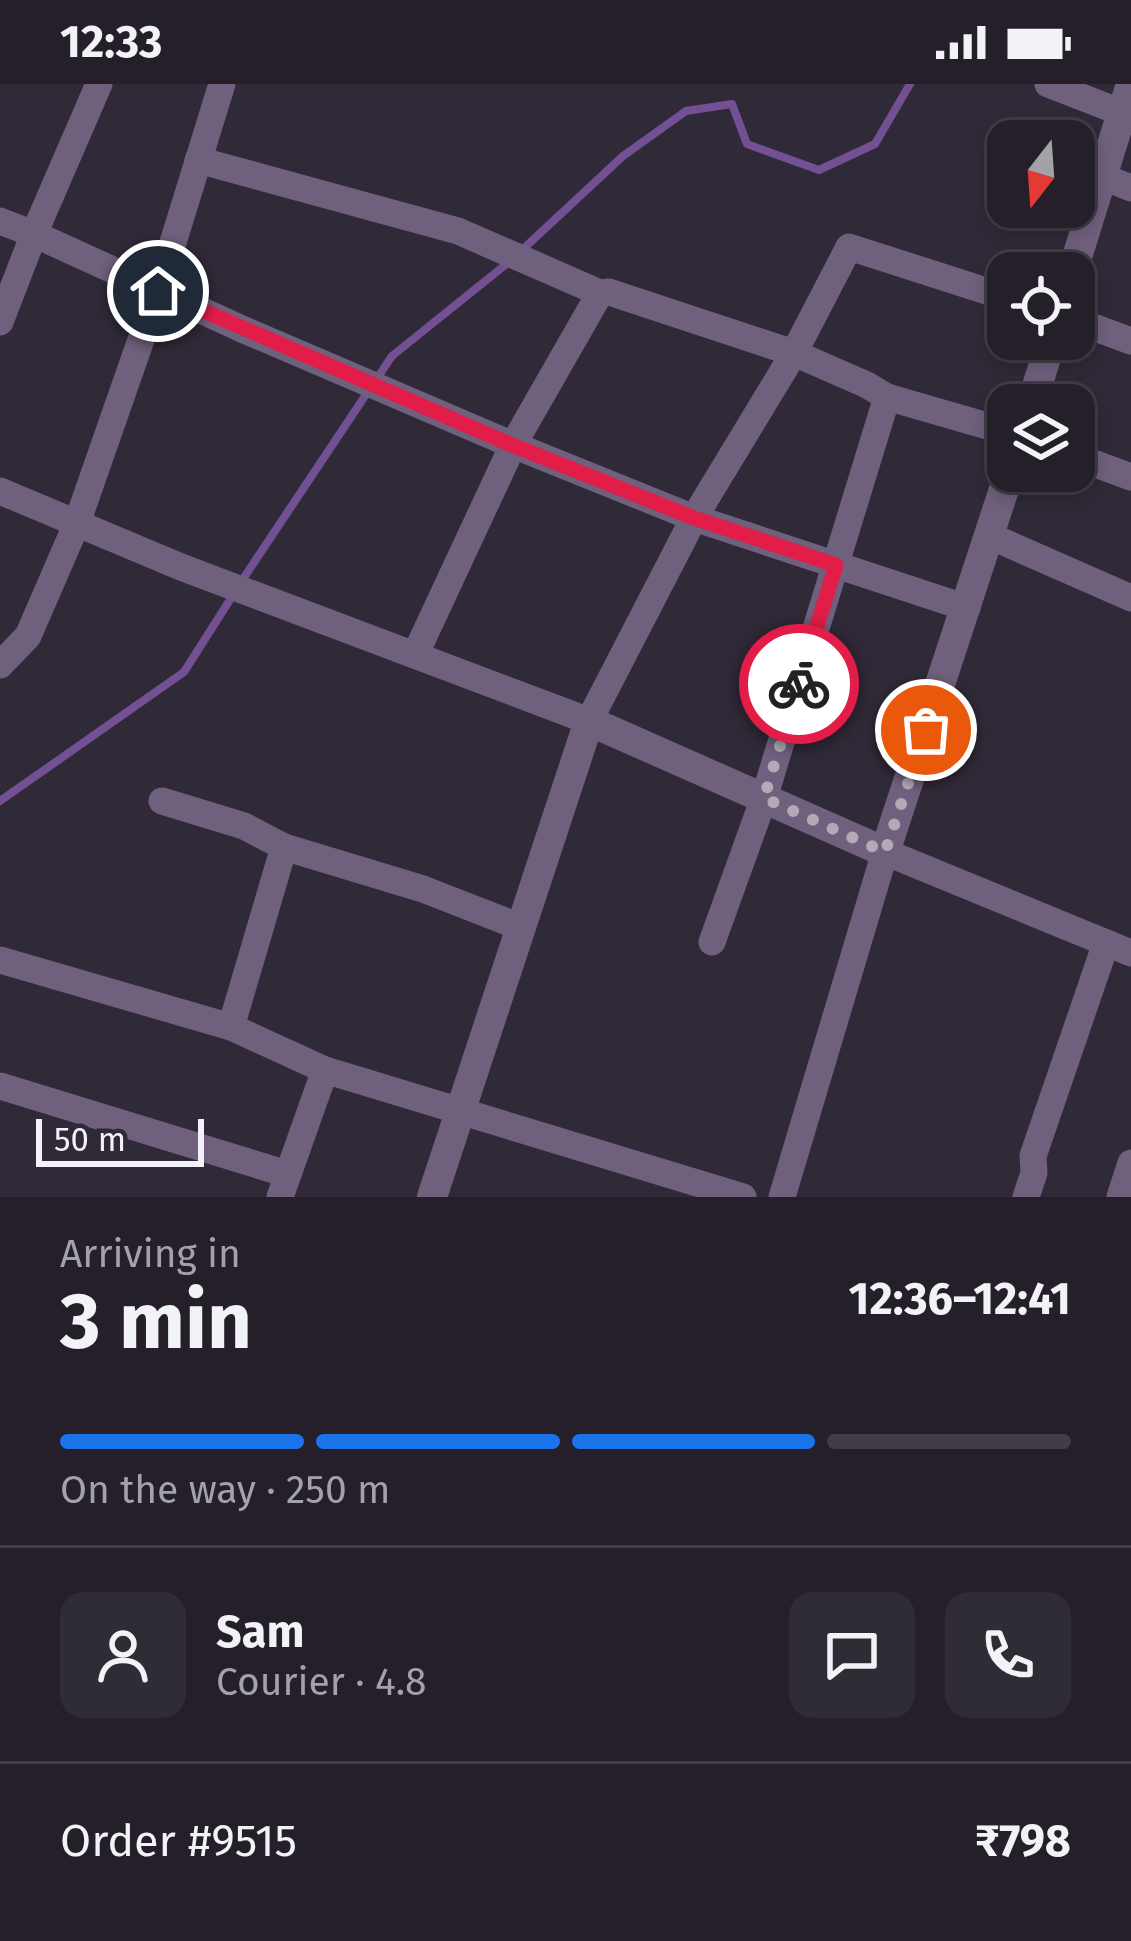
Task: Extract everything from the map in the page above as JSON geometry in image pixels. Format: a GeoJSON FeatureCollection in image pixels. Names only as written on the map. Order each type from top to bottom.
{"type":"FeatureCollection","features":[{"type":"Feature","properties":{"kind":"street"},"geometry":{"type":"LineString","coordinates":[[0,322],[99,84]]}},
{"type":"Feature","properties":{"kind":"street"},"geometry":{"type":"LineString","coordinates":[[0,665],[28,636],[77,523],[158,291],[222,84]]}},
{"type":"Feature","properties":{"kind":"street"},"geometry":{"type":"LineString","coordinates":[[1048,84],[1125,98],[1078,252]]}},
{"type":"Feature","properties":{"kind":"street"},"geometry":{"type":"LineString","coordinates":[[198,160],[458,231],[601,293],[794,352],[886,397],[987,426]]}},
{"type":"Feature","properties":{"kind":"street"},"geometry":{"type":"LineString","coordinates":[[1101,176],[1131,188]]}},
{"type":"Feature","properties":{"kind":"street"},"geometry":{"type":"LineString","coordinates":[[0,221],[512,445],[694,518],[967,608]]}},
{"type":"Feature","properties":{"kind":"street"},"geometry":{"type":"LineString","coordinates":[[432,1197],[589,721],[694,518],[794,352],[849,247],[987,291]]}},
{"type":"Feature","properties":{"kind":"street"},"geometry":{"type":"LineString","coordinates":[[415,655],[512,445],[601,293]]}},
{"type":"Feature","properties":{"kind":"street"},"geometry":{"type":"LineString","coordinates":[[1095,328],[1131,341]]}},
{"type":"Feature","properties":{"kind":"street"},"geometry":{"type":"LineString","coordinates":[[712,942],[764,798],[886,397]]}},
{"type":"Feature","properties":{"kind":"street"},"geometry":{"type":"LineString","coordinates":[[1095,464],[1131,477]]}},
{"type":"Feature","properties":{"kind":"street"},"geometry":{"type":"LineString","coordinates":[[0,491],[181,567],[589,721],[885,852],[1119,948],[1033,1156],[1034,1173],[1026,1197]]}},
{"type":"Feature","properties":{"kind":"street"},"geometry":{"type":"LineString","coordinates":[[782,1197],[885,852],[1003,492]]}},
{"type":"Feature","properties":{"kind":"street"},"geometry":{"type":"LineString","coordinates":[[989,536],[1131,598]]}},
{"type":"Feature","properties":{"kind":"street"},"geometry":{"type":"LineString","coordinates":[[162,801],[244,826],[284,847],[422,889],[520,927]]}},
{"type":"Feature","properties":{"kind":"street"},"geometry":{"type":"LineString","coordinates":[[230,1027],[284,847]]}},
{"type":"Feature","properties":{"kind":"street"},"geometry":{"type":"LineString","coordinates":[[0,960],[230,1027],[325,1070],[742,1197]]}},
{"type":"Feature","properties":{"kind":"street"},"geometry":{"type":"LineString","coordinates":[[0,1086],[284,1186],[325,1070]]}},
{"type":"Feature","properties":{"kind":"street"},"geometry":{"type":"LineString","coordinates":[[1120,1197],[1131,1163]]}},
{"type":"Feature","properties":{"kind":"waterway"},"geometry":{"type":"LineString","coordinates":[[521,251],[623,156],[686,111],[732,104],[747,144],[819,170],[875,144],[910,84]]}},
{"type":"Feature","properties":{"kind":"waterway"},"geometry":{"type":"LineString","coordinates":[[378,377],[392,356],[510,261]]}},
{"type":"Feature","properties":{"kind":"waterway"},"geometry":{"type":"LineString","coordinates":[[241,582],[369,390]]}},
{"type":"Feature","properties":{"kind":"waterway"},"geometry":{"type":"LineString","coordinates":[[0,801],[184,672],[233,595]]}},
{"type":"Feature","properties":{"kind":"way so far"},"geometry":{"type":"LineString","coordinates":[[799,684],[764,798],[885,852],[926,730]]}},
{"type":"Feature","properties":{"kind":"route"},"geometry":{"type":"LineString","coordinates":[[158,291],[512,445],[694,518],[836,565],[799,684]]}}]}
